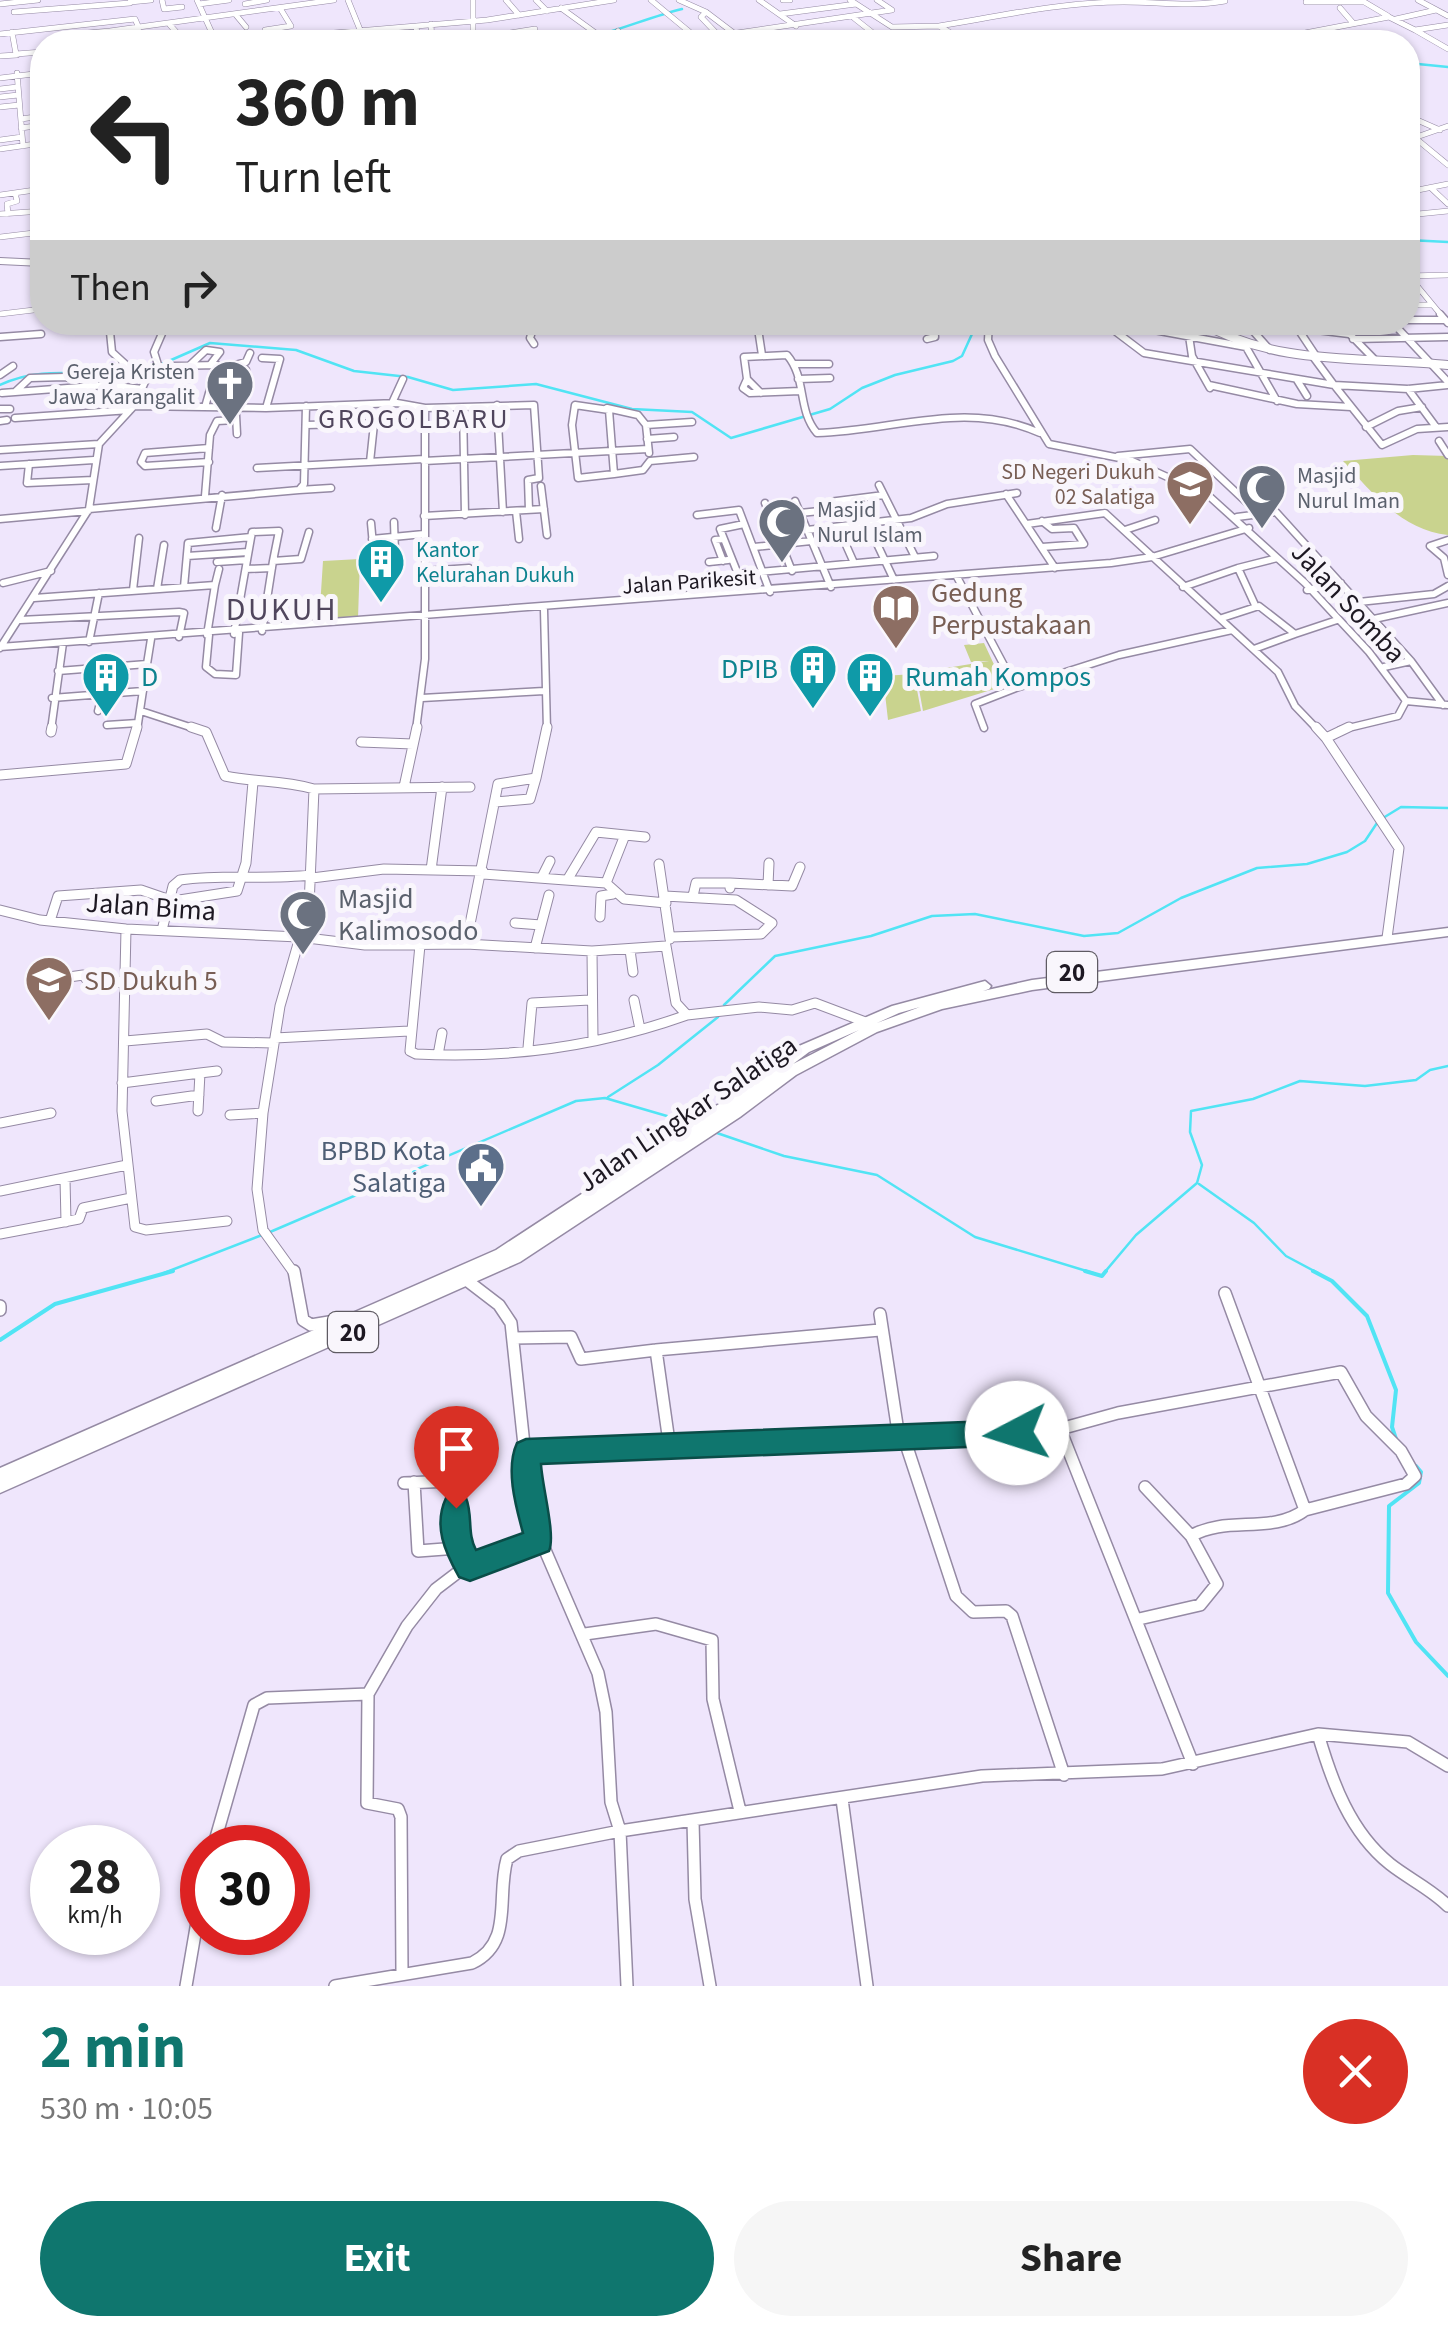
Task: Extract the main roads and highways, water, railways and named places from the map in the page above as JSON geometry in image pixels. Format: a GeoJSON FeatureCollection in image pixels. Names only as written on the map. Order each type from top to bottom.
{"type":"FeatureCollection","features":[{"type":"Feature","properties":{"kind":"highway","name":"Jalan Lingkar Salatiga"},"geometry":{"type":"LineString","coordinates":[[0,1486],[432,1292],[530,1238],[869,1024],[1032,985],[1448,924]]}},
{"type":"Feature","properties":{"kind":"highway","name":"Jalan Lingkar Salatiga"},"geometry":{"type":"LineString","coordinates":[[1387,934],[1448,932]]}},
{"type":"Feature","properties":{"kind":"highway","name":"Jalan Lingkar Salatiga"},"geometry":{"type":"LineString","coordinates":[[432,1292],[469,1282],[536,1246],[683,1140]]}},
{"type":"Feature","properties":{"kind":"highway","name":"Jalan Lingkar Salatiga"},"geometry":{"type":"LineString","coordinates":[[0,1474],[384,1314]]}},
{"type":"Feature","properties":{"kind":"main road"},"geometry":{"type":"LineString","coordinates":[[3,261],[30,260]]}},
{"type":"Feature","properties":{"kind":"main road"},"geometry":{"type":"LineString","coordinates":[[1224,335],[1246,347],[1316,358],[1448,365]]}},
{"type":"Feature","properties":{"kind":"waterway"},"geometry":{"type":"LineString","coordinates":[[614,30],[682,9]]}},
{"type":"Feature","properties":{"kind":"waterway"},"geometry":{"type":"LineString","coordinates":[[1420,64],[1448,67]]}},
{"type":"Feature","properties":{"kind":"waterway"},"geometry":{"type":"LineString","coordinates":[[1420,241],[1448,242]]}},
{"type":"Feature","properties":{"kind":"waterway"},"geometry":{"type":"LineString","coordinates":[[162,364],[210,343],[296,350],[354,371],[408,377],[453,390],[536,384],[632,409],[692,412],[731,438],[830,409],[862,388],[895,375],[953,361],[962,356],[972,335]]}},
{"type":"Feature","properties":{"kind":"waterway"},"geometry":{"type":"LineString","coordinates":[[0,385],[38,374],[116,374],[155,368]]}},
{"type":"Feature","properties":{"kind":"waterway"},"geometry":{"type":"LineString","coordinates":[[1383,818],[1401,807],[1448,808]]}},
{"type":"Feature","properties":{"kind":"waterway"},"geometry":{"type":"LineString","coordinates":[[724,1005],[775,956],[871,936],[932,916],[975,914],[1084,936],[1118,933],[1181,898],[1257,868],[1307,864],[1347,852],[1365,841],[1377,823]]}},
{"type":"Feature","properties":{"kind":"waterway"},"geometry":{"type":"LineString","coordinates":[[608,1097],[658,1065],[718,1017]]}},
{"type":"Feature","properties":{"kind":"waterway"},"geometry":{"type":"LineString","coordinates":[[1104,1273],[1136,1235],[1197,1183],[1202,1165],[1190,1132],[1191,1111],[1253,1099],[1300,1081],[1365,1086],[1416,1080],[1430,1070],[1448,1066]]}},
{"type":"Feature","properties":{"kind":"waterway"},"geometry":{"type":"LineString","coordinates":[[270,1232],[576,1101],[605,1098],[691,1123]]}},
{"type":"Feature","properties":{"kind":"waterway"},"geometry":{"type":"LineString","coordinates":[[717,1133],[784,1156],[877,1175],[975,1237],[1093,1273]]}},
{"type":"Feature","properties":{"kind":"waterway"},"geometry":{"type":"LineString","coordinates":[[1199,1184],[1254,1223],[1286,1256],[1318,1273]]}},
{"type":"Feature","properties":{"kind":"waterway"},"geometry":{"type":"LineString","coordinates":[[164,1273],[262,1235]]}},
{"type":"Feature","properties":{"kind":"waterway"},"geometry":{"type":"LineString","coordinates":[[0,1340],[55,1304],[173,1271]]}},
{"type":"Feature","properties":{"kind":"waterway"},"geometry":{"type":"LineString","coordinates":[[1085,1271],[1102,1276],[1106,1271]]}},
{"type":"Feature","properties":{"kind":"waterway"},"geometry":{"type":"LineString","coordinates":[[1313,1271],[1332,1281],[1367,1316],[1396,1390],[1392,1427],[1396,1439]]}},
{"type":"Feature","properties":{"kind":"waterway"},"geometry":{"type":"LineString","coordinates":[[1416,1466],[1421,1472],[1419,1483],[1389,1506],[1388,1593],[1416,1642],[1448,1676]]}},
{"type":"Feature","properties":{"kind":"place","name":"Gereja Kristen Jawa Karangalit"},"geometry":{"type":"Point","coordinates":[230,426]}},
{"type":"Feature","properties":{"kind":"place","name":"SD Negeri Dukuh 02 Salatiga"},"geometry":{"type":"Point","coordinates":[1190,526]}},
{"type":"Feature","properties":{"kind":"place","name":"Masjid Nurul Iman"},"geometry":{"type":"Point","coordinates":[1262,530]}},
{"type":"Feature","properties":{"kind":"place","name":"Masjid Nurul Islam"},"geometry":{"type":"Point","coordinates":[782,564]}},
{"type":"Feature","properties":{"kind":"place","name":"Kantor Kelurahan Dukuh"},"geometry":{"type":"Point","coordinates":[381,604]}},
{"type":"Feature","properties":{"kind":"place","name":"Gedung Perpustakaan"},"geometry":{"type":"Point","coordinates":[896,650]}},
{"type":"Feature","properties":{"kind":"place","name":"DPIB"},"geometry":{"type":"Point","coordinates":[813,710]}},
{"type":"Feature","properties":{"kind":"place","name":"D"},"geometry":{"type":"Point","coordinates":[106,718]}},
{"type":"Feature","properties":{"kind":"place","name":"Rumah Kompos"},"geometry":{"type":"Point","coordinates":[870,718]}},
{"type":"Feature","properties":{"kind":"place","name":"Masjid Kalimosodo"},"geometry":{"type":"Point","coordinates":[303,956]}},
{"type":"Feature","properties":{"kind":"place","name":"SD Dukuh 5"},"geometry":{"type":"Point","coordinates":[49,1022]}},
{"type":"Feature","properties":{"kind":"place","name":"BPBD Kota Salatiga"},"geometry":{"type":"Point","coordinates":[481,1208]}},
{"type":"Feature","properties":{"kind":"district","name":"GROGOLBARU"},"geometry":{"type":"Point","coordinates":[414,418]}},
{"type":"Feature","properties":{"kind":"district","name":"DUKUH"},"geometry":{"type":"Point","coordinates":[282,609]}}]}
